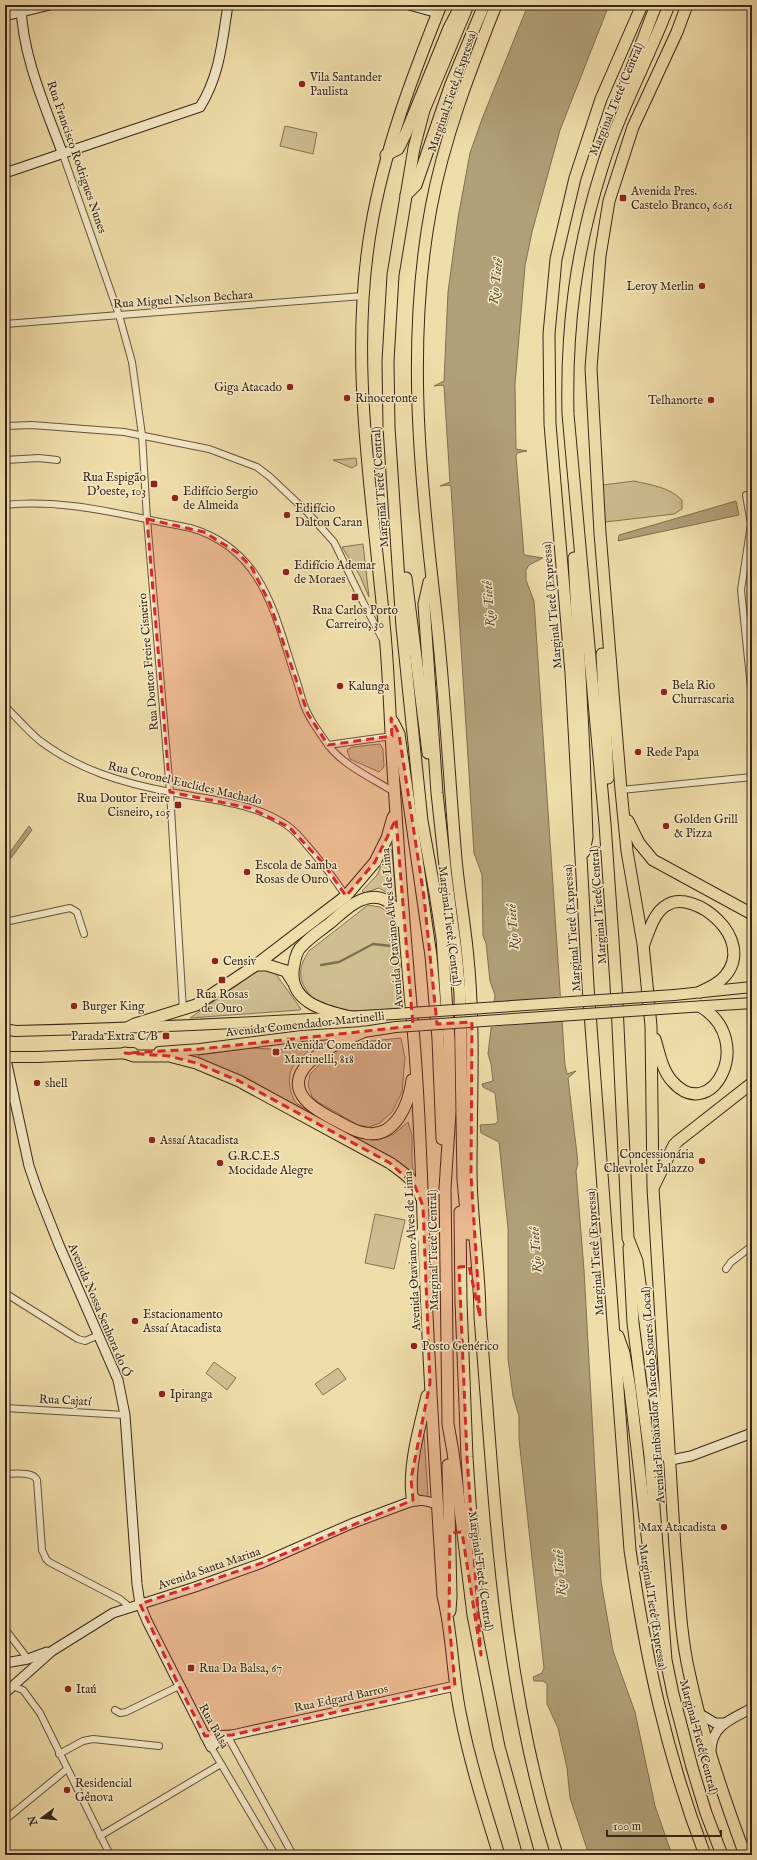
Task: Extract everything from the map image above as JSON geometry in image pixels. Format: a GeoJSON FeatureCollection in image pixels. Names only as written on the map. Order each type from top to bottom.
{"type":"FeatureCollection","features":[{"type":"Feature","properties":{"kind":"highway"},"geometry":{"type":"LineString","coordinates":[[386,155],[398,149],[406,133],[449,28],[461,5]]}},
{"type":"Feature","properties":{"kind":"highway","name":"Marginal Tietê (Central)"},"geometry":{"type":"LineString","coordinates":[[468,5],[424,110],[414,148],[393,275],[388,355],[389,427],[402,627],[422,821],[439,915],[447,997],[451,1076],[445,1188],[448,1424],[453,1452],[468,1586],[499,1747],[529,1855]]}},
{"type":"Feature","properties":{"kind":"highway"},"geometry":{"type":"LineString","coordinates":[[406,195],[416,185],[451,84],[484,5]]}},
{"type":"Feature","properties":{"kind":"highway","name":"Marginal Tietê (Expressa)"},"geometry":{"type":"LineString","coordinates":[[496,5],[450,130],[431,208],[420,295],[417,381],[430,573],[436,615],[457,863],[472,992],[471,1175],[480,1282],[480,1317],[503,1594],[510,1653],[530,1757],[544,1817],[557,1855]]}},
{"type":"Feature","properties":{"kind":"highway","name":"Marginal Tietê (Expressa)"},"geometry":{"type":"LineString","coordinates":[[642,5],[601,99],[575,178],[556,259],[549,334],[550,424],[571,673],[581,866],[630,1550],[644,1642],[655,1695],[677,1775],[705,1855]]}},
{"type":"Feature","properties":{"kind":"highway"},"geometry":{"type":"LineString","coordinates":[[624,108],[624,89],[656,5]]}},
{"type":"Feature","properties":{"kind":"highway","name":"Marginal Tietê (Central)"},"geometry":{"type":"LineString","coordinates":[[605,824],[568,400],[572,302],[582,240],[602,167],[624,108],[669,5]]}},
{"type":"Feature","properties":{"kind":"highway"},"geometry":{"type":"LineString","coordinates":[[686,5],[677,32],[633,127],[625,149],[610,201],[600,256],[591,368],[607,621],[620,790],[623,809],[634,835],[653,860],[752,914]]}},
{"type":"Feature","properties":{"kind":"highway"},"geometry":{"type":"LineString","coordinates":[[677,32],[684,23],[692,5]]}},
{"type":"Feature","properties":{"kind":"highway","name":"Avenida Otaviano Alves de Lima"},"geometry":{"type":"LineString","coordinates":[[439,9],[386,155],[370,232],[363,296],[364,420],[386,644],[395,809],[414,1044],[424,1224],[430,1384],[443,1596],[449,1620],[455,1686],[461,1717],[482,1801],[499,1855]]}},
{"type":"Feature","properties":{"kind":"highway"},"geometry":{"type":"LineString","coordinates":[[578,518],[574,546],[587,837],[581,866]]}},
{"type":"Feature","properties":{"kind":"highway"},"geometry":{"type":"LineString","coordinates":[[397,547],[403,555],[432,779],[438,793]]}},
{"type":"Feature","properties":{"kind":"highway","name":"Marginal Tietê (Central)"},"geometry":{"type":"LineString","coordinates":[[430,573],[424,604],[438,793],[460,994],[463,1180]]}},
{"type":"Feature","properties":{"kind":"highway"},"geometry":{"type":"LineString","coordinates":[[605,824],[610,808],[602,653],[607,621]]}},
{"type":"Feature","properties":{"kind":"highway"},"geometry":{"type":"LineString","coordinates":[[391,718],[399,734],[431,956],[438,1039],[445,1188]]}},
{"type":"Feature","properties":{"kind":"highway"},"geometry":{"type":"LineString","coordinates":[[127,1028],[134,1024],[196,1005],[256,965],[346,896],[366,875],[382,852],[395,809]]}},
{"type":"Feature","properties":{"kind":"highway","name":"Avenida Embaixador Macedo Soares (Local)"},"geometry":{"type":"LineString","coordinates":[[623,809],[627,851],[643,944],[651,1026],[653,1188],[680,1607],[689,1671],[700,1714],[722,1794],[745,1855]]}},
{"type":"Feature","properties":{"kind":"highway","name":"Marginal Tietê(Central)"},"geometry":{"type":"LineString","coordinates":[[605,824],[616,984],[628,1238]]}},
{"type":"Feature","properties":{"kind":"highway"},"geometry":{"type":"LineString","coordinates":[[293,982],[295,958],[300,946],[360,901],[374,898],[389,902],[396,910],[404,930]]}},
{"type":"Feature","properties":{"kind":"highway"},"geometry":{"type":"LineString","coordinates":[[643,944],[654,919],[667,904],[686,902],[699,907],[726,925],[732,933],[735,945],[735,957],[731,969],[719,982],[700,992]]}},
{"type":"Feature","properties":{"kind":"highway"},"geometry":{"type":"LineString","coordinates":[[256,965],[267,965],[286,971],[307,1002],[325,1011],[351,1017]]}},
{"type":"Feature","properties":{"kind":"highway"},"geometry":{"type":"LineString","coordinates":[[702,1007],[714,1012],[730,1022]]}},
{"type":"Feature","properties":{"kind":"highway"},"geometry":{"type":"LineString","coordinates":[[651,1026],[663,1064],[672,1081],[684,1090],[695,1094],[703,1094],[721,1086],[733,1075]]}},
{"type":"Feature","properties":{"kind":"highway"},"geometry":{"type":"LineString","coordinates":[[364,1032],[331,1047],[316,1056],[303,1069],[298,1085],[302,1096],[317,1111],[351,1129],[364,1133],[372,1134],[388,1128],[401,1115],[411,1089],[414,1044]]}},
{"type":"Feature","properties":{"kind":"highway"},"geometry":{"type":"LineString","coordinates":[[125,1054],[134,1056],[169,1056],[196,1063],[239,1081],[390,1163],[406,1176],[415,1186],[420,1193],[423,1206]]}},
{"type":"Feature","properties":{"kind":"highway"},"geometry":{"type":"LineString","coordinates":[[653,1188],[674,1145],[752,1083]]}},
{"type":"Feature","properties":{"kind":"highway"},"geometry":{"type":"LineString","coordinates":[[463,1180],[472,1271],[480,1317]]}},
{"type":"Feature","properties":{"kind":"highway"},"geometry":{"type":"LineString","coordinates":[[463,1180],[461,1192],[460,1234],[461,1302],[467,1457],[481,1655]]}},
{"type":"Feature","properties":{"kind":"highway"},"geometry":{"type":"LineString","coordinates":[[628,1238],[633,1323],[650,1456],[664,1623]]}},
{"type":"Feature","properties":{"kind":"highway"},"geometry":{"type":"LineString","coordinates":[[628,1238],[637,1261],[661,1444],[671,1462]]}},
{"type":"Feature","properties":{"kind":"highway"},"geometry":{"type":"LineString","coordinates":[[613,1324],[624,1353],[655,1606],[664,1623]]}},
{"type":"Feature","properties":{"kind":"highway"},"geometry":{"type":"LineString","coordinates":[[416,1500],[412,1497],[411,1479],[419,1431],[430,1384]]}},
{"type":"Feature","properties":{"kind":"highway"},"geometry":{"type":"LineString","coordinates":[[448,1424],[451,1596],[449,1620]]}},
{"type":"Feature","properties":{"kind":"highway","name":"Marginal Tietê(Central)"},"geometry":{"type":"LineString","coordinates":[[664,1623],[666,1660],[673,1694],[698,1788],[722,1855]]}},
{"type":"Feature","properties":{"kind":"main road"},"geometry":{"type":"LineString","coordinates":[[5,16],[21,8],[50,5]]}},
{"type":"Feature","properties":{"kind":"main road"},"geometry":{"type":"LineString","coordinates":[[5,173],[62,152],[200,107],[209,93],[218,67],[228,5]]}},
{"type":"Feature","properties":{"kind":"main road"},"geometry":{"type":"LineString","coordinates":[[409,5],[439,9]]}},
{"type":"Feature","properties":{"kind":"main road","name":"Rua Francisco Rodrigues Nunes"},"geometry":{"type":"LineString","coordinates":[[21,8],[27,47],[38,84],[62,152]]}},
{"type":"Feature","properties":{"kind":"main road","name":"Avenida Comendador Martinelli"},"geometry":{"type":"LineString","coordinates":[[5,1030],[127,1028],[351,1017],[674,995],[752,987]]}},
{"type":"Feature","properties":{"kind":"main road","name":"Avenida Comendador Martinelli"},"geometry":{"type":"LineString","coordinates":[[5,1056],[125,1054],[200,1049],[302,1036],[364,1032],[396,1027],[752,1003]]}},
{"type":"Feature","properties":{"kind":"main road","name":"Avenida Nossa Senhora do Ó"},"geometry":{"type":"LineString","coordinates":[[5,1056],[29,1166],[38,1192],[59,1245],[118,1380],[125,1415],[137,1584],[140,1604]]}},
{"type":"Feature","properties":{"kind":"main road"},"geometry":{"type":"LineString","coordinates":[[671,1462],[752,1433]]}},
{"type":"Feature","properties":{"kind":"main road"},"geometry":{"type":"LineString","coordinates":[[416,1500],[425,1500],[438,1505]]}},
{"type":"Feature","properties":{"kind":"main road","name":"Avenida Santa Marina"},"geometry":{"type":"LineString","coordinates":[[8,1689],[52,1650],[113,1613],[195,1587],[262,1563],[351,1524],[416,1500]]}},
{"type":"Feature","properties":{"kind":"main road","name":"Rua Balsa"},"geometry":{"type":"LineString","coordinates":[[140,1604],[179,1686],[211,1747]]}},
{"type":"Feature","properties":{"kind":"main road"},"geometry":{"type":"LineString","coordinates":[[5,1663],[28,1659],[52,1650]]}},
{"type":"Feature","properties":{"kind":"main road","name":"Rua Edgard Barros"},"geometry":{"type":"LineString","coordinates":[[205,1736],[230,1736],[455,1686]]}},
{"type":"Feature","properties":{"kind":"main road"},"geometry":{"type":"LineString","coordinates":[[711,1752],[711,1741],[714,1734],[724,1723],[752,1708]]}},
{"type":"Feature","properties":{"kind":"main road"},"geometry":{"type":"LineString","coordinates":[[700,1714],[715,1723],[724,1723]]}},
{"type":"Feature","properties":{"kind":"main road","name":"Rua Edgard Barros"},"geometry":{"type":"LineString","coordinates":[[211,1747],[230,1736]]}},
{"type":"Feature","properties":{"kind":"street","name":"Rua Francisco Rodrigues Nunes"},"geometry":{"type":"LineString","coordinates":[[62,152],[120,315]]}},
{"type":"Feature","properties":{"kind":"street","name":"Rua Miguel Nelson Bechara"},"geometry":{"type":"LineString","coordinates":[[5,324],[363,296]]}},
{"type":"Feature","properties":{"kind":"street","name":"Rua Doutor Freire Cisneiro"},"geometry":{"type":"LineString","coordinates":[[120,315],[132,362],[142,435],[146,519],[170,792],[183,1010]]}},
{"type":"Feature","properties":{"kind":"street"},"geometry":{"type":"LineString","coordinates":[[5,426],[65,426],[142,435],[209,449],[257,467],[270,477],[307,512],[334,542],[363,602],[386,644]]}},
{"type":"Feature","properties":{"kind":"street"},"geometry":{"type":"LineString","coordinates":[[5,460],[39,458],[56,460]]}},
{"type":"Feature","properties":{"kind":"street"},"geometry":{"type":"LineString","coordinates":[[746,495],[751,519],[741,590],[752,698]]}},
{"type":"Feature","properties":{"kind":"street"},"geometry":{"type":"LineString","coordinates":[[5,506],[55,505],[101,510],[204,532],[222,541],[238,553],[252,568],[261,582],[308,714],[328,745],[340,758],[394,792]]}},
{"type":"Feature","properties":{"kind":"street","name":"Rua Coronel Euclides Machado"},"geometry":{"type":"LineString","coordinates":[[5,706],[38,739],[79,765],[100,774],[131,784],[233,803],[268,815],[289,827],[324,864],[346,896]]}},
{"type":"Feature","properties":{"kind":"street"},"geometry":{"type":"LineString","coordinates":[[328,745],[392,736]]}},
{"type":"Feature","properties":{"kind":"street"},"geometry":{"type":"LineString","coordinates":[[620,790],[752,777]]}},
{"type":"Feature","properties":{"kind":"street"},"geometry":{"type":"LineString","coordinates":[[5,922],[60,909],[73,908],[77,912],[84,934]]}},
{"type":"Feature","properties":{"kind":"street"},"geometry":{"type":"LineString","coordinates":[[5,1099],[15,1100]]}},
{"type":"Feature","properties":{"kind":"street"},"geometry":{"type":"LineString","coordinates":[[417,1284],[415,1241],[424,1224]]}},
{"type":"Feature","properties":{"kind":"street"},"geometry":{"type":"LineString","coordinates":[[726,1269],[731,1262],[752,1246]]}},
{"type":"Feature","properties":{"kind":"street"},"geometry":{"type":"LineString","coordinates":[[5,1293],[78,1339],[85,1341],[98,1334]]}},
{"type":"Feature","properties":{"kind":"street","name":"Rua Cajatí"},"geometry":{"type":"LineString","coordinates":[[5,1408],[125,1415]]}},
{"type":"Feature","properties":{"kind":"street"},"geometry":{"type":"LineString","coordinates":[[5,1474],[30,1474],[36,1477],[42,1550],[46,1559],[120,1599],[130,1607]]}},
{"type":"Feature","properties":{"kind":"street"},"geometry":{"type":"LineString","coordinates":[[5,1629],[28,1659]]}},
{"type":"Feature","properties":{"kind":"street"},"geometry":{"type":"LineString","coordinates":[[115,1710],[120,1713],[126,1712],[179,1686]]}},
{"type":"Feature","properties":{"kind":"street"},"geometry":{"type":"LineString","coordinates":[[8,1689],[24,1690],[40,1713],[110,1855]]}},
{"type":"Feature","properties":{"kind":"street","name":"Rua Balsa"},"geometry":{"type":"LineString","coordinates":[[230,1736],[293,1855]]}},
{"type":"Feature","properties":{"kind":"street"},"geometry":{"type":"LineString","coordinates":[[59,1754],[83,1741],[94,1739],[159,1746]]}},
{"type":"Feature","properties":{"kind":"street","name":"Rua Balsa"},"geometry":{"type":"LineString","coordinates":[[211,1747],[273,1854]]}},
{"type":"Feature","properties":{"kind":"street"},"geometry":{"type":"LineString","coordinates":[[100,1836],[221,1764]]}},
{"type":"Feature","properties":{"kind":"street"},"geometry":{"type":"LineString","coordinates":[[5,1820],[67,1769]]}},
{"type":"Feature","properties":{"kind":"highlighted area"},"geometry":{"type":"Polygon","coordinates":[[[147,519],[204,532],[238,553],[252,568],[270,604],[308,714],[328,745],[392,736],[391,718],[399,734],[424,897],[437,1024],[472,1022],[471,1175],[480,1317],[469,1266],[459,1267],[467,1457],[481,1655],[462,1532],[450,1533],[449,1620],[455,1686],[232,1735],[205,1736],[179,1686],[140,1604],[262,1563],[413,1500],[411,1479],[430,1383],[423,1206],[415,1186],[390,1163],[239,1081],[196,1063],[169,1056],[125,1053],[200,1049],[413,1026],[396,819],[375,862],[346,896],[323,863],[289,827],[250,808],[170,792],[147,519]]]}},
{"type":"Feature","properties":{"kind":"shaded area"},"geometry":{"type":"Polygon","coordinates":[[[285,126],[317,133],[313,154],[280,146],[285,126]]]}},
{"type":"Feature","properties":{"kind":"shaded area"},"geometry":{"type":"Polygon","coordinates":[[[356,458],[357,465],[352,468],[333,460],[356,458]]]}},
{"type":"Feature","properties":{"kind":"shaded area"},"geometry":{"type":"Polygon","coordinates":[[[634,481],[666,489],[682,500],[682,509],[674,514],[605,522],[603,485],[634,481]]]}},
{"type":"Feature","properties":{"kind":"shaded area"},"geometry":{"type":"Polygon","coordinates":[[[363,544],[369,597],[360,576],[342,547],[363,544]]]}},
{"type":"Feature","properties":{"kind":"shaded area"},"geometry":{"type":"Polygon","coordinates":[[[380,744],[383,749],[384,767],[379,772],[350,759],[347,750],[352,747],[380,744]]]}},
{"type":"Feature","properties":{"kind":"shaded area"},"geometry":{"type":"Polygon","coordinates":[[[390,848],[392,851],[396,896],[395,897],[379,888],[364,893],[362,891],[377,875],[390,848]]]}},
{"type":"Feature","properties":{"kind":"shaded area"},"geometry":{"type":"Polygon","coordinates":[[[368,905],[380,907],[393,915],[397,927],[403,1008],[363,1011],[336,1008],[323,1004],[313,998],[305,988],[301,978],[302,964],[309,951],[368,905]]]}},
{"type":"Feature","properties":{"kind":"shaded area"},"geometry":{"type":"Polygon","coordinates":[[[259,970],[273,970],[301,1009],[190,1018],[259,970]]]}},
{"type":"Feature","properties":{"kind":"shaded area"},"geometry":{"type":"Polygon","coordinates":[[[401,1038],[405,1058],[402,1092],[392,1112],[380,1123],[369,1127],[358,1125],[312,1097],[308,1085],[310,1074],[332,1052],[362,1042],[401,1038]]]}},
{"type":"Feature","properties":{"kind":"shaded area"},"geometry":{"type":"Polygon","coordinates":[[[305,1047],[309,1048],[293,1066],[289,1082],[291,1093],[296,1103],[346,1133],[371,1140],[379,1140],[394,1134],[408,1122],[412,1135],[412,1163],[415,1182],[198,1059],[199,1055],[250,1048],[294,1050],[305,1047]]]}},
{"type":"Feature","properties":{"kind":"shaded area"},"geometry":{"type":"Polygon","coordinates":[[[375,1214],[405,1220],[394,1269],[365,1263],[375,1214]]]}},
{"type":"Feature","properties":{"kind":"shaded area"},"geometry":{"type":"Polygon","coordinates":[[[214,1362],[236,1378],[227,1390],[206,1373],[214,1362]]]}},
{"type":"Feature","properties":{"kind":"shaded area"},"geometry":{"type":"Polygon","coordinates":[[[338,1368],[346,1379],[323,1395],[315,1384],[338,1368]]]}},
{"type":"Feature","properties":{"kind":"shaded area"},"geometry":{"type":"Polygon","coordinates":[[[424,1435],[428,1495],[426,1497],[417,1494],[414,1486],[415,1472],[424,1435]]]}},
{"type":"Feature","properties":{"kind":"water","name":"Rio Tietê"},"geometry":{"type":"Polygon","coordinates":[[[528,5],[609,5],[560,130],[532,232],[525,266],[515,384],[516,449],[527,451],[517,453],[516,456],[524,555],[543,558],[529,565],[526,570],[526,580],[534,601],[565,1065],[567,1074],[576,1071],[568,1078],[578,1163],[576,1171],[584,1270],[601,1581],[613,1651],[635,1712],[655,1806],[672,1855],[589,1855],[570,1798],[567,1768],[558,1728],[547,1704],[547,1684],[543,1681],[534,1681],[533,1677],[542,1673],[544,1668],[519,1439],[519,1416],[513,1396],[508,1359],[508,1228],[499,1142],[481,1133],[480,1125],[495,1124],[498,1121],[495,1093],[483,1087],[482,1084],[493,1081],[488,1054],[495,995],[490,981],[486,943],[483,936],[482,875],[474,853],[451,487],[449,485],[440,486],[450,482],[444,387],[443,385],[434,386],[444,381],[448,292],[458,218],[470,153],[482,119],[528,5]]]}},
{"type":"Feature","properties":{"kind":"water"},"geometry":{"type":"Polygon","coordinates":[[[736,501],[739,515],[618,541],[619,535],[736,501]]]}},
{"type":"Feature","properties":{"kind":"water"},"geometry":{"type":"Polygon","coordinates":[[[29,826],[32,830],[11,858],[5,863],[5,859],[29,826]]]}},
{"type":"Feature","properties":{"kind":"pier"},"geometry":{"type":"Polygon","coordinates":[[[563,996],[564,1021],[489,1027],[492,1003],[563,996]]]}},
{"type":"Feature","properties":{"kind":"waterway"},"geometry":{"type":"LineString","coordinates":[[321,965],[339,962],[373,944],[391,946]]}},
{"type":"Feature","properties":{"kind":"place","name":"Vila Santander Paulista"},"geometry":{"type":"Point","coordinates":[302,84]}},
{"type":"Feature","properties":{"kind":"place","name":"Avenida Pres. Castelo Branco, 6061"},"geometry":{"type":"Point","coordinates":[623,198]}},
{"type":"Feature","properties":{"kind":"place","name":"Leroy Merlin"},"geometry":{"type":"Point","coordinates":[702,286]}},
{"type":"Feature","properties":{"kind":"place","name":"Giga Atacado"},"geometry":{"type":"Point","coordinates":[290,387]}},
{"type":"Feature","properties":{"kind":"place","name":"Rinoceronte"},"geometry":{"type":"Point","coordinates":[347,398]}},
{"type":"Feature","properties":{"kind":"place","name":"Telhanorte"},"geometry":{"type":"Point","coordinates":[711,400]}},
{"type":"Feature","properties":{"kind":"place","name":"Rua Espigão D'oeste, 103"},"geometry":{"type":"Point","coordinates":[154,484]}},
{"type":"Feature","properties":{"kind":"place","name":"Edifício Sergio de Almeida"},"geometry":{"type":"Point","coordinates":[175,498]}},
{"type":"Feature","properties":{"kind":"place","name":"Edifício Dalton Caran"},"geometry":{"type":"Point","coordinates":[287,515]}},
{"type":"Feature","properties":{"kind":"place","name":"Edifício Ademar de Moraes"},"geometry":{"type":"Point","coordinates":[286,572]}},
{"type":"Feature","properties":{"kind":"place","name":"Rua Carlos Porto Carreiro, 30"},"geometry":{"type":"Point","coordinates":[355,597]}},
{"type":"Feature","properties":{"kind":"place","name":"Kalunga"},"geometry":{"type":"Point","coordinates":[340,686]}},
{"type":"Feature","properties":{"kind":"place","name":"Bela Rio Churrascaria"},"geometry":{"type":"Point","coordinates":[664,692]}},
{"type":"Feature","properties":{"kind":"place","name":"Rede Papa"},"geometry":{"type":"Point","coordinates":[638,752]}},
{"type":"Feature","properties":{"kind":"place","name":"Rua Doutor Freire Cisneiro, 105"},"geometry":{"type":"Point","coordinates":[178,805]}},
{"type":"Feature","properties":{"kind":"place","name":"Golden Grill & Pizza"},"geometry":{"type":"Point","coordinates":[666,826]}},
{"type":"Feature","properties":{"kind":"place","name":"Escola de Samba Rosas de Ouro"},"geometry":{"type":"Point","coordinates":[247,872]}},
{"type":"Feature","properties":{"kind":"place","name":"Censiv"},"geometry":{"type":"Point","coordinates":[215,961]}},
{"type":"Feature","properties":{"kind":"place","name":"Rua Rosas de Ouro"},"geometry":{"type":"Point","coordinates":[222,980]}},
{"type":"Feature","properties":{"kind":"place","name":"Burger King"},"geometry":{"type":"Point","coordinates":[74,1006]}},
{"type":"Feature","properties":{"kind":"place","name":"Parada Extra C/B"},"geometry":{"type":"Point","coordinates":[166,1036]}},
{"type":"Feature","properties":{"kind":"place","name":"Avenida Comendador Martinelli, 818"},"geometry":{"type":"Point","coordinates":[276,1052]}},
{"type":"Feature","properties":{"kind":"place","name":"shell"},"geometry":{"type":"Point","coordinates":[37,1083]}},
{"type":"Feature","properties":{"kind":"place","name":"Assaí Atacadista"},"geometry":{"type":"Point","coordinates":[152,1140]}},
{"type":"Feature","properties":{"kind":"place","name":"Concessionária Chevrolet Palazzo"},"geometry":{"type":"Point","coordinates":[702,1161]}},
{"type":"Feature","properties":{"kind":"place","name":"G.R.C.E.S Mocidade Alegre"},"geometry":{"type":"Point","coordinates":[220,1163]}},
{"type":"Feature","properties":{"kind":"place","name":"Estacionamento Assaí Atacadista"},"geometry":{"type":"Point","coordinates":[135,1321]}},
{"type":"Feature","properties":{"kind":"place","name":"Posto Genérico"},"geometry":{"type":"Point","coordinates":[414,1346]}},
{"type":"Feature","properties":{"kind":"place","name":"Ipiranga"},"geometry":{"type":"Point","coordinates":[162,1394]}},
{"type":"Feature","properties":{"kind":"place","name":"Max Atacadista"},"geometry":{"type":"Point","coordinates":[724,1527]}},
{"type":"Feature","properties":{"kind":"place","name":"Rua Da Balsa, 67"},"geometry":{"type":"Point","coordinates":[191,1668]}},
{"type":"Feature","properties":{"kind":"place","name":"Itaú"},"geometry":{"type":"Point","coordinates":[68,1689]}},
{"type":"Feature","properties":{"kind":"place","name":"Residencial Gênova"},"geometry":{"type":"Point","coordinates":[67,1790]}}]}
